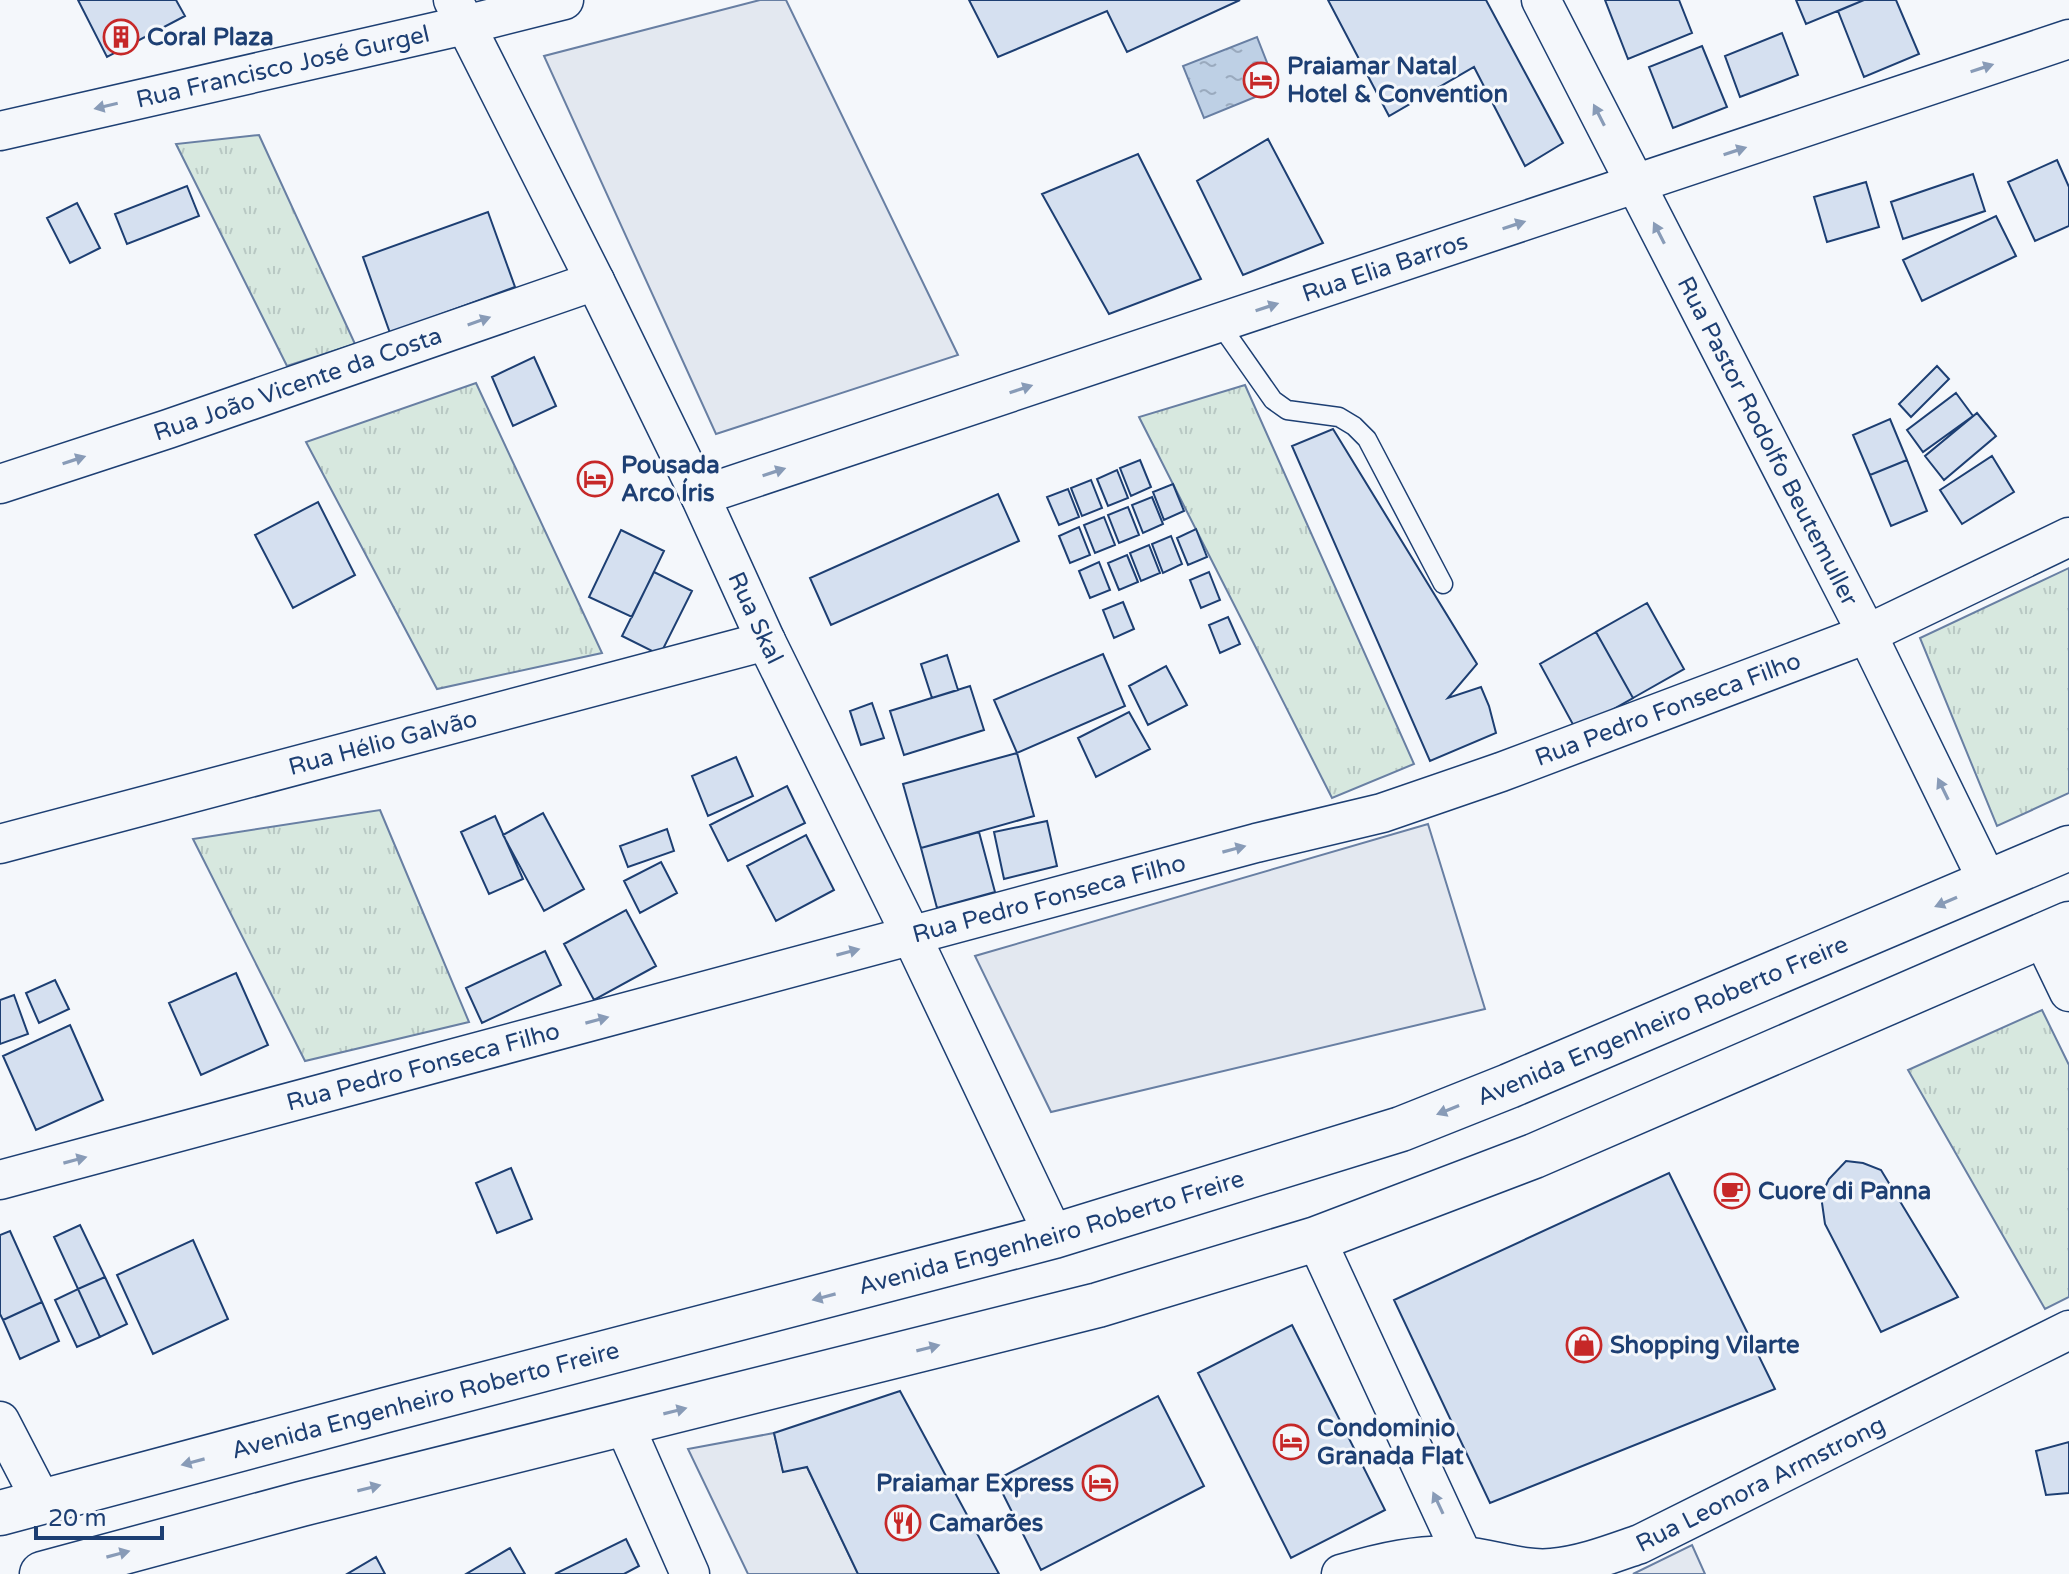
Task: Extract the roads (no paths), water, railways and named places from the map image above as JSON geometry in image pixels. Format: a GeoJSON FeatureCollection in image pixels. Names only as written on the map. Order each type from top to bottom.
{"type":"FeatureCollection","features":[{"type":"Feature","properties":{"kind":"main road","name":"Avenida Engenheiro Roberto Freire"},"geometry":{"type":"LineString","coordinates":[[0,1513],[1054,1236],[1401,1129],[1524,1080],[2069,848]]}},
{"type":"Feature","properties":{"kind":"main road"},"geometry":{"type":"LineString","coordinates":[[42,1574],[301,1504],[1098,1305],[1316,1239],[1534,1156],[2055,930]]}},
{"type":"Feature","properties":{"kind":"street","name":"Rua Francisco José Gurgel"},"geometry":{"type":"LineString","coordinates":[[0,131],[459,13],[564,0]]}},
{"type":"Feature","properties":{"kind":"street","name":"Rua Pastor Rodolfo Beutemuller"},"geometry":{"type":"LineString","coordinates":[[1541,0],[1867,634],[1989,884]]}},
{"type":"Feature","properties":{"kind":"street","name":"Rua Skal"},"geometry":{"type":"LineString","coordinates":[[459,13],[700,496],[766,641],[911,935],[1054,1236]]}},
{"type":"Feature","properties":{"kind":"street","name":"Rua Elia Barros"},"geometry":{"type":"LineString","coordinates":[[700,496],[2069,39]]}},
{"type":"Feature","properties":{"kind":"street","name":"Rua João Vicente da Costa"},"geometry":{"type":"LineString","coordinates":[[0,484],[595,281]]}},
{"type":"Feature","properties":{"kind":"street","name":"Rua Pedro Fonseca Filho"},"geometry":{"type":"LineString","coordinates":[[0,1180],[1256,843],[1382,813],[1501,772],[1867,634],[2069,537]]}},
{"type":"Feature","properties":{"kind":"street","name":"Rua Hélio Galvão"},"geometry":{"type":"LineString","coordinates":[[0,844],[766,641]]}},
{"type":"Feature","properties":{"kind":"street"},"geometry":{"type":"LineString","coordinates":[[2055,930],[2069,992]]}},
{"type":"Feature","properties":{"kind":"street"},"geometry":{"type":"LineString","coordinates":[[1316,1239],[1467,1565]]}},
{"type":"Feature","properties":{"kind":"street","name":"Rua Leonora Armstrong"},"geometry":{"type":"LineString","coordinates":[[1341,1574],[1416,1556],[1467,1565],[1550,1568],[1588,1563],[1640,1544],[2069,1330]]}},
{"type":"Feature","properties":{"kind":"street"},"geometry":{"type":"LineString","coordinates":[[0,1421],[42,1502]]}},
{"type":"Feature","properties":{"kind":"street"},"geometry":{"type":"LineString","coordinates":[[624,1424],[690,1574]]}},
{"type":"Feature","properties":{"kind":"lane"},"geometry":{"type":"LineString","coordinates":[[1219,323],[1273,400],[1287,410],[1339,417],[1367,439],[1443,584]]}},
{"type":"Feature","properties":{"kind":"water"},"geometry":{"type":"Polygon","coordinates":[[[1257,37],[1277,88],[1204,118],[1183,66],[1257,37]]]}},
{"type":"Feature","properties":{"kind":"place","name":"Coral Plaza"},"geometry":{"type":"Point","coordinates":[121,37]}},
{"type":"Feature","properties":{"kind":"place","name":"Praiamar Natal Hotel & Convention"},"geometry":{"type":"Point","coordinates":[1261,80]}},
{"type":"Feature","properties":{"kind":"place","name":"Pousada Arco Íris"},"geometry":{"type":"Point","coordinates":[595,479]}},
{"type":"Feature","properties":{"kind":"place","name":"Cuore di Panna"},"geometry":{"type":"Point","coordinates":[1732,1191]}},
{"type":"Feature","properties":{"kind":"place","name":"Shopping Vilarte"},"geometry":{"type":"Point","coordinates":[1584,1345]}},
{"type":"Feature","properties":{"kind":"place","name":"Condominio Granada Flat"},"geometry":{"type":"Point","coordinates":[1291,1442]}},
{"type":"Feature","properties":{"kind":"place","name":"Praiamar Express"},"geometry":{"type":"Point","coordinates":[1100,1483]}},
{"type":"Feature","properties":{"kind":"place","name":"Camarões"},"geometry":{"type":"Point","coordinates":[903,1523]}}]}
